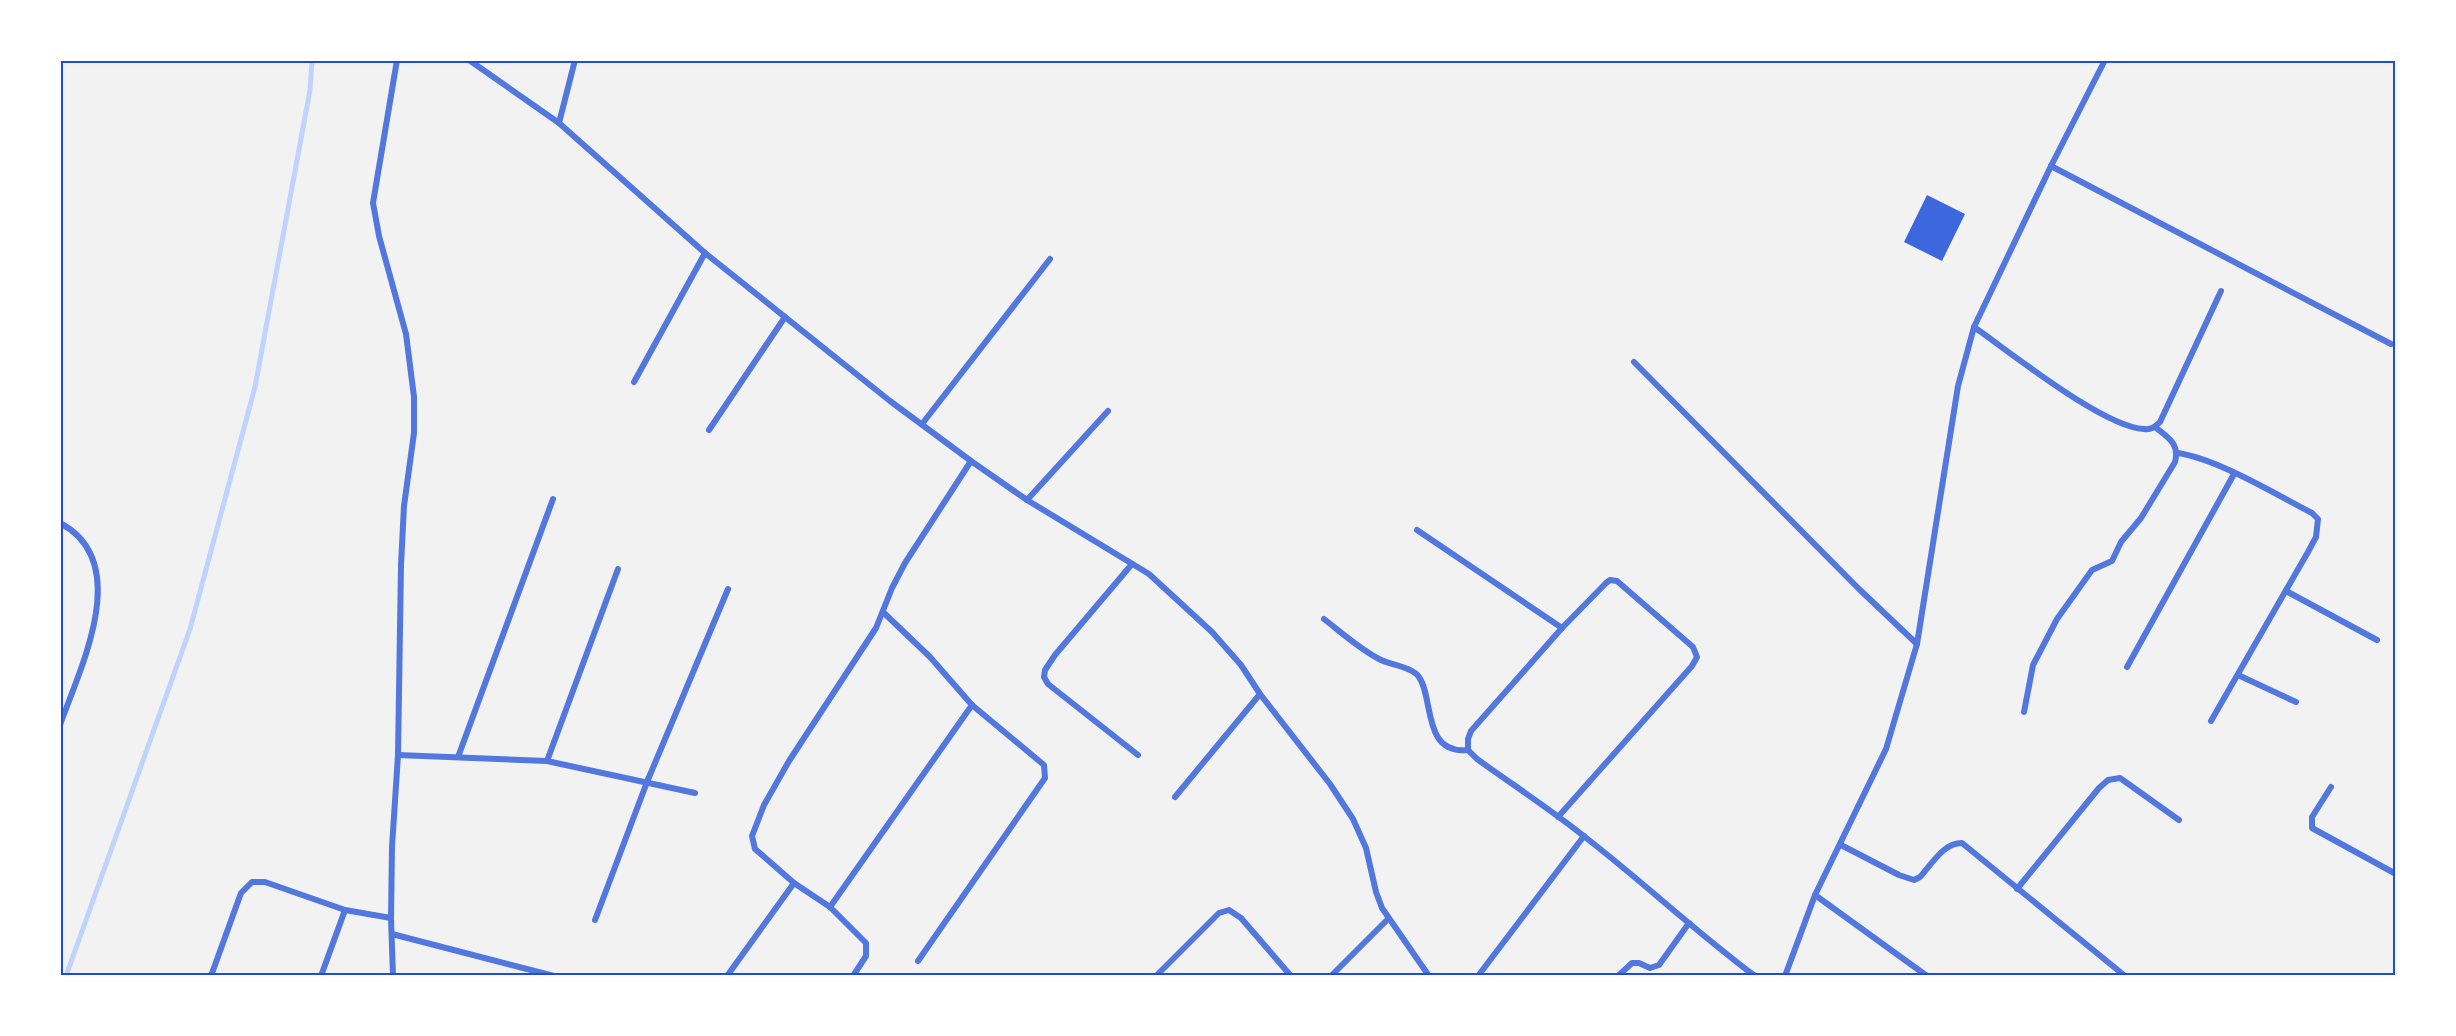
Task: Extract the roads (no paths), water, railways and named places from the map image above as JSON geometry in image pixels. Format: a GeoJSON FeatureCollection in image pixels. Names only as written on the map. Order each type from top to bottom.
{"type":"FeatureCollection","features":[{"type":"Feature","properties":{"kind":"street"},"geometry":{"type":"LineString","coordinates":[[393,976],[392,847],[398,755],[403,518],[414,433],[414,397],[406,334],[379,237],[373,202],[397,60]]}},
{"type":"Feature","properties":{"kind":"street"},"geometry":{"type":"LineString","coordinates":[[469,60],[559,123],[705,253],[922,424],[1027,500],[1149,574],[1178,600],[1225,645],[1330,784],[1361,833],[1376,892],[1388,919],[1429,976]]}},
{"type":"Feature","properties":{"kind":"street"},"geometry":{"type":"LineString","coordinates":[[559,123],[575,60]]}},
{"type":"Feature","properties":{"kind":"street"},"geometry":{"type":"LineString","coordinates":[[1785,976],[1815,895],[1886,749],[1917,644],[1958,386],[1974,327],[2105,60]]}},
{"type":"Feature","properties":{"kind":"street"},"geometry":{"type":"LineString","coordinates":[[2051,166],[2391,344]]}},
{"type":"Feature","properties":{"kind":"street"},"geometry":{"type":"LineString","coordinates":[[634,382],[705,253]]}},
{"type":"Feature","properties":{"kind":"street"},"geometry":{"type":"LineString","coordinates":[[922,424],[1050,259]]}},
{"type":"Feature","properties":{"kind":"street"},"geometry":{"type":"LineString","coordinates":[[1974,327],[2082,402],[2114,420],[2146,430],[2155,427],[2160,422],[2221,291]]}},
{"type":"Feature","properties":{"kind":"street"},"geometry":{"type":"LineString","coordinates":[[710,430],[785,317]]}},
{"type":"Feature","properties":{"kind":"street"},"geometry":{"type":"LineString","coordinates":[[1634,362],[1917,644]]}},
{"type":"Feature","properties":{"kind":"street"},"geometry":{"type":"LineString","coordinates":[[1027,500],[1108,411]]}},
{"type":"Feature","properties":{"kind":"street"},"geometry":{"type":"LineString","coordinates":[[2024,712],[2033,665],[2057,619],[2092,570],[2112,561],[2121,542],[2141,518],[2175,462],[2177,453],[2175,445],[2155,427]]}},
{"type":"Feature","properties":{"kind":"street"},"geometry":{"type":"LineString","coordinates":[[2177,453],[2194,455],[2312,513],[2318,519],[2316,537],[2211,721]]}},
{"type":"Feature","properties":{"kind":"street"},"geometry":{"type":"LineString","coordinates":[[853,976],[866,956],[866,943],[830,907],[794,883],[755,849],[752,836],[755,823],[789,761],[868,643],[898,574],[971,461]]}},
{"type":"Feature","properties":{"kind":"street"},"geometry":{"type":"LineString","coordinates":[[2127,667],[2234,474]]}},
{"type":"Feature","properties":{"kind":"street"},"geometry":{"type":"LineString","coordinates":[[458,757],[553,500]]}},
{"type":"Feature","properties":{"kind":"street"},"geometry":{"type":"LineString","coordinates":[[60,523],[69,528],[87,547],[98,575],[99,588],[93,629],[60,725]]}},
{"type":"Feature","properties":{"kind":"street"},"geometry":{"type":"LineString","coordinates":[[1418,530],[1562,628]]}},
{"type":"Feature","properties":{"kind":"street"},"geometry":{"type":"LineString","coordinates":[[1132,564],[1055,654],[1045,670],[1044,677],[1055,689],[1138,755]]}},
{"type":"Feature","properties":{"kind":"street"},"geometry":{"type":"LineString","coordinates":[[547,761],[618,569]]}},
{"type":"Feature","properties":{"kind":"street"},"geometry":{"type":"LineString","coordinates":[[1468,750],[1468,739],[1472,731],[1562,628],[1606,583],[1614,580],[1693,647],[1697,653],[1692,666],[1558,817]]}},
{"type":"Feature","properties":{"kind":"street"},"geometry":{"type":"LineString","coordinates":[[595,920],[647,782],[728,590]]}},
{"type":"Feature","properties":{"kind":"street"},"geometry":{"type":"LineString","coordinates":[[2286,591],[2378,640]]}},
{"type":"Feature","properties":{"kind":"street"},"geometry":{"type":"LineString","coordinates":[[883,612],[930,657],[972,705],[1044,765],[1045,778],[918,961]]}},
{"type":"Feature","properties":{"kind":"street"},"geometry":{"type":"LineString","coordinates":[[1324,619],[1377,658],[1416,674],[1422,684],[1430,722],[1442,742],[1453,749],[1468,750],[1477,759],[1584,836],[1755,976]]}},
{"type":"Feature","properties":{"kind":"street"},"geometry":{"type":"LineString","coordinates":[[2238,675],[2296,702]]}},
{"type":"Feature","properties":{"kind":"street"},"geometry":{"type":"LineString","coordinates":[[1175,797],[1260,694]]}},
{"type":"Feature","properties":{"kind":"street"},"geometry":{"type":"LineString","coordinates":[[830,907],[972,705]]}},
{"type":"Feature","properties":{"kind":"street"},"geometry":{"type":"LineString","coordinates":[[398,755],[547,761],[695,793]]}},
{"type":"Feature","properties":{"kind":"street"},"geometry":{"type":"LineString","coordinates":[[2017,889],[2108,780],[2120,778],[2179,820]]}},
{"type":"Feature","properties":{"kind":"street"},"geometry":{"type":"LineString","coordinates":[[2331,787],[2312,817],[2312,828],[2396,874]]}},
{"type":"Feature","properties":{"kind":"street"},"geometry":{"type":"LineString","coordinates":[[1478,976],[1584,836]]}},
{"type":"Feature","properties":{"kind":"street"},"geometry":{"type":"LineString","coordinates":[[1841,845],[1914,880],[1920,877],[1945,848],[1962,843],[2125,976]]}},
{"type":"Feature","properties":{"kind":"street"},"geometry":{"type":"LineString","coordinates":[[211,976],[241,893],[252,882],[265,882],[345,910],[391,918]]}},
{"type":"Feature","properties":{"kind":"street"},"geometry":{"type":"LineString","coordinates":[[727,976],[794,883]]}},
{"type":"Feature","properties":{"kind":"street"},"geometry":{"type":"LineString","coordinates":[[1815,895],[1926,976]]}},
{"type":"Feature","properties":{"kind":"street"},"geometry":{"type":"LineString","coordinates":[[321,976],[345,910]]}},
{"type":"Feature","properties":{"kind":"street"},"geometry":{"type":"LineString","coordinates":[[1156,976],[1219,913],[1229,910],[1241,918],[1290,976]]}},
{"type":"Feature","properties":{"kind":"street"},"geometry":{"type":"LineString","coordinates":[[1331,976],[1388,919]]}},
{"type":"Feature","properties":{"kind":"street"},"geometry":{"type":"LineString","coordinates":[[1618,976],[1632,963],[1639,963],[1650,968],[1659,964],[1689,923]]}},
{"type":"Feature","properties":{"kind":"street"},"geometry":{"type":"LineString","coordinates":[[392,934],[554,976]]}},
{"type":"Feature","properties":{"kind":"waterway"},"geometry":{"type":"LineString","coordinates":[[66,976],[190,629],[255,387],[310,90],[312,60]]}}]}
